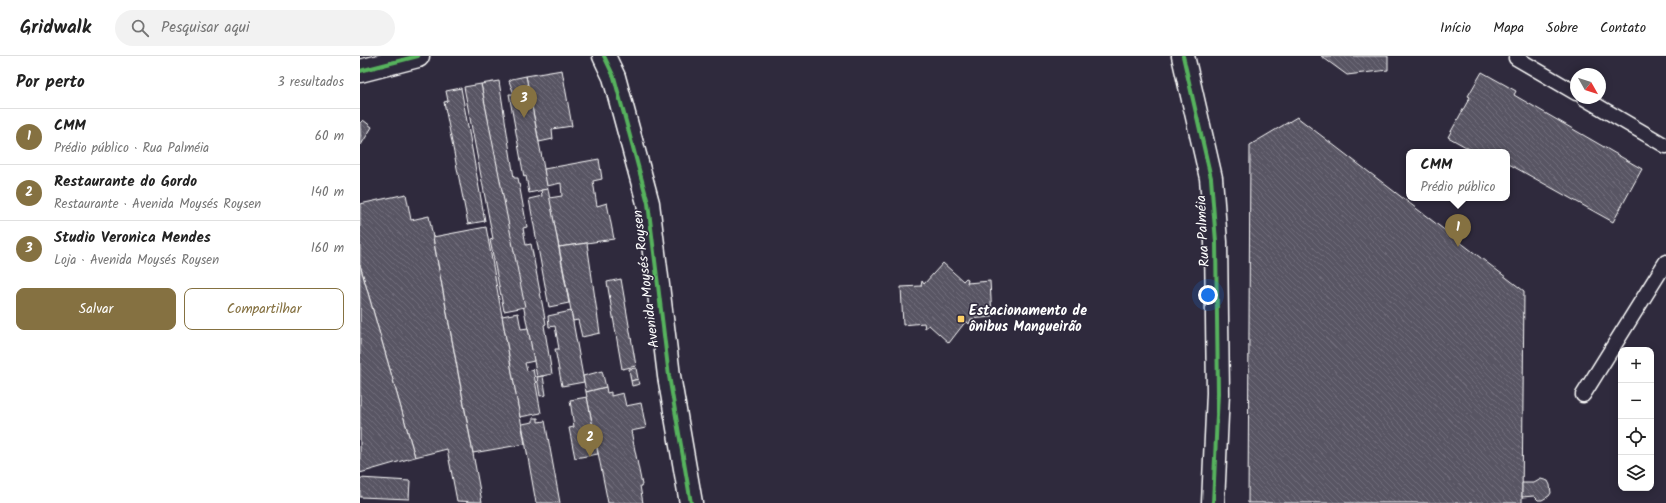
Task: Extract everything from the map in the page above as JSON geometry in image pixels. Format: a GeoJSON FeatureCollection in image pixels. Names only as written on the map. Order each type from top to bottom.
{"type":"FeatureCollection","features":[{"type":"Feature","properties":{"kind":"street"},"geometry":{"type":"LineString","coordinates":[[360,71],[418,56]]}},
{"type":"Feature","properties":{"kind":"street","name":"Avenida Moysés Roysen"},"geometry":{"type":"LineString","coordinates":[[604,56],[614,77],[648,203],[669,376],[691,503]]}},
{"type":"Feature","properties":{"kind":"street","name":"Rua Palméia"},"geometry":{"type":"LineString","coordinates":[[1183,56],[1211,178],[1216,242],[1218,393],[1213,503]]}},
{"type":"Feature","properties":{"kind":"lane"},"geometry":{"type":"LineString","coordinates":[[1516,58],[1570,90]]}},
{"type":"Feature","properties":{"kind":"lane"},"geometry":{"type":"LineString","coordinates":[[1594,104],[1666,146]]}},
{"type":"Feature","properties":{"kind":"lane"},"geometry":{"type":"LineString","coordinates":[[1583,395],[1666,262]]}},
{"type":"Feature","properties":{"kind":"building"},"geometry":{"type":"Polygon","coordinates":[[[1321,56],[1388,56],[1388,70],[1347,75],[1321,56]]]}},
{"type":"Feature","properties":{"kind":"building"},"geometry":{"type":"Polygon","coordinates":[[[562,70],[572,126],[552,129],[553,139],[539,142],[526,76],[562,70]]]}},
{"type":"Feature","properties":{"kind":"building"},"geometry":{"type":"Polygon","coordinates":[[[1482,72],[1516,91],[1514,95],[1642,169],[1613,222],[1510,165],[1510,149],[1470,149],[1448,137],[1470,97],[1468,96],[1482,72]]]}},
{"type":"Feature","properties":{"kind":"building"},"geometry":{"type":"Polygon","coordinates":[[[526,76],[548,189],[529,193],[526,176],[524,177],[509,94],[514,94],[509,81],[526,76]]]}},
{"type":"Feature","properties":{"kind":"building"},"geometry":{"type":"Polygon","coordinates":[[[499,81],[514,178],[518,178],[527,227],[523,228],[526,245],[531,244],[546,324],[544,325],[552,374],[537,377],[481,84],[499,81]]]}},
{"type":"Feature","properties":{"kind":"building"},"geometry":{"type":"Polygon","coordinates":[[[481,84],[525,307],[504,311],[490,240],[493,239],[464,87],[481,84]]]}},
{"type":"Feature","properties":{"kind":"building"},"geometry":{"type":"Polygon","coordinates":[[[461,88],[485,221],[468,224],[444,102],[448,101],[446,91],[461,88]]]}},
{"type":"Feature","properties":{"kind":"building"},"geometry":{"type":"Polygon","coordinates":[[[1297,117],[1524,291],[1522,503],[1248,503],[1250,145],[1297,117]]]}},
{"type":"Feature","properties":{"kind":"building"},"geometry":{"type":"Polygon","coordinates":[[[363,120],[372,127],[361,145],[360,123],[363,120]]]}},
{"type":"Feature","properties":{"kind":"building"},"geometry":{"type":"Polygon","coordinates":[[[599,159],[602,179],[593,181],[597,206],[607,203],[614,239],[559,247],[549,198],[562,196],[561,183],[547,186],[544,169],[599,159]]]}},
{"type":"Feature","properties":{"kind":"building"},"geometry":{"type":"Polygon","coordinates":[[[548,189],[569,303],[549,307],[529,199],[542,196],[541,190],[548,189]]]}},
{"type":"Feature","properties":{"kind":"building"},"geometry":{"type":"Polygon","coordinates":[[[406,194],[411,220],[429,216],[482,502],[457,501],[447,449],[415,457],[360,265],[360,204],[406,194]]]}},
{"type":"Feature","properties":{"kind":"building"},"geometry":{"type":"Polygon","coordinates":[[[486,227],[525,444],[473,453],[433,237],[486,227]]]}},
{"type":"Feature","properties":{"kind":"building"},"geometry":{"type":"Polygon","coordinates":[[[587,243],[600,333],[582,337],[578,320],[573,321],[559,247],[587,243]]]}},
{"type":"Feature","properties":{"kind":"building"},"geometry":{"type":"Polygon","coordinates":[[[943,263],[963,281],[966,278],[968,279],[967,283],[990,281],[992,317],[971,319],[969,324],[966,321],[949,343],[929,325],[925,328],[924,323],[903,325],[901,287],[921,286],[922,281],[924,284],[943,263]]]}},
{"type":"Feature","properties":{"kind":"building"},"geometry":{"type":"Polygon","coordinates":[[[360,265],[415,457],[360,473],[360,265]]]}},
{"type":"Feature","properties":{"kind":"building"},"geometry":{"type":"Polygon","coordinates":[[[621,279],[636,366],[622,369],[607,282],[621,279]]]}},
{"type":"Feature","properties":{"kind":"building"},"geometry":{"type":"Polygon","coordinates":[[[571,311],[584,382],[562,386],[555,349],[559,349],[555,326],[549,327],[548,316],[571,311]]]}},
{"type":"Feature","properties":{"kind":"building"},"geometry":{"type":"Polygon","coordinates":[[[518,313],[521,329],[528,328],[534,361],[525,363],[527,371],[533,369],[541,413],[520,417],[502,316],[518,313]]]}},
{"type":"Feature","properties":{"kind":"building"},"geometry":{"type":"Polygon","coordinates":[[[636,368],[638,379],[631,381],[629,369],[636,368]]]}},
{"type":"Feature","properties":{"kind":"building"},"geometry":{"type":"Polygon","coordinates":[[[602,371],[606,387],[586,392],[583,376],[602,371]]]}},
{"type":"Feature","properties":{"kind":"building"},"geometry":{"type":"Polygon","coordinates":[[[543,376],[546,395],[540,396],[537,377],[543,376]]]}},
{"type":"Feature","properties":{"kind":"building"},"geometry":{"type":"Polygon","coordinates":[[[638,379],[640,384],[632,386],[631,381],[638,379]]]}},
{"type":"Feature","properties":{"kind":"building"},"geometry":{"type":"Polygon","coordinates":[[[606,387],[607,393],[611,392],[611,396],[623,393],[626,406],[641,403],[646,428],[631,431],[642,485],[640,486],[643,503],[608,503],[586,392],[606,387]]]}},
{"type":"Feature","properties":{"kind":"building"},"geometry":{"type":"Polygon","coordinates":[[[587,397],[598,454],[575,458],[569,428],[574,427],[570,400],[587,397]]]}},
{"type":"Feature","properties":{"kind":"building"},"geometry":{"type":"Polygon","coordinates":[[[533,418],[538,418],[538,422],[545,421],[560,503],[536,503],[522,424],[533,422],[533,418]]]}},
{"type":"Feature","properties":{"kind":"building"},"geometry":{"type":"Polygon","coordinates":[[[360,478],[410,481],[409,499],[360,497],[360,478]]]}},
{"type":"Feature","properties":{"kind":"building"},"geometry":{"type":"Polygon","coordinates":[[[1541,479],[1548,481],[1550,485],[1551,493],[1549,496],[1542,500],[1538,500],[1534,496],[1522,497],[1522,483],[1534,483],[1541,479]]]}},
{"type":"Feature","properties":{"kind":"cycle path"},"geometry":{"type":"LineString","coordinates":[[360,71],[418,56]]}},
{"type":"Feature","properties":{"kind":"cycle path"},"geometry":{"type":"LineString","coordinates":[[604,56],[614,77],[648,203],[669,376],[691,503]]}},
{"type":"Feature","properties":{"kind":"cycle path"},"geometry":{"type":"LineString","coordinates":[[1183,56],[1211,178],[1216,242],[1218,393],[1213,503]]}},
{"type":"Feature","properties":{"kind":"place","name":"Studio Veronica Mendes"},"geometry":{"type":"Point","coordinates":[524,118]}},
{"type":"Feature","properties":{"kind":"place","name":"CMM"},"geometry":{"type":"Point","coordinates":[1458,247]}},
{"type":"Feature","properties":{"kind":"place","name":"Estacionamento de ônibus Mangueirão"},"geometry":{"type":"Point","coordinates":[961,319]}},
{"type":"Feature","properties":{"kind":"place","name":"Restaurante do Gordo"},"geometry":{"type":"Point","coordinates":[590,457]}}]}
